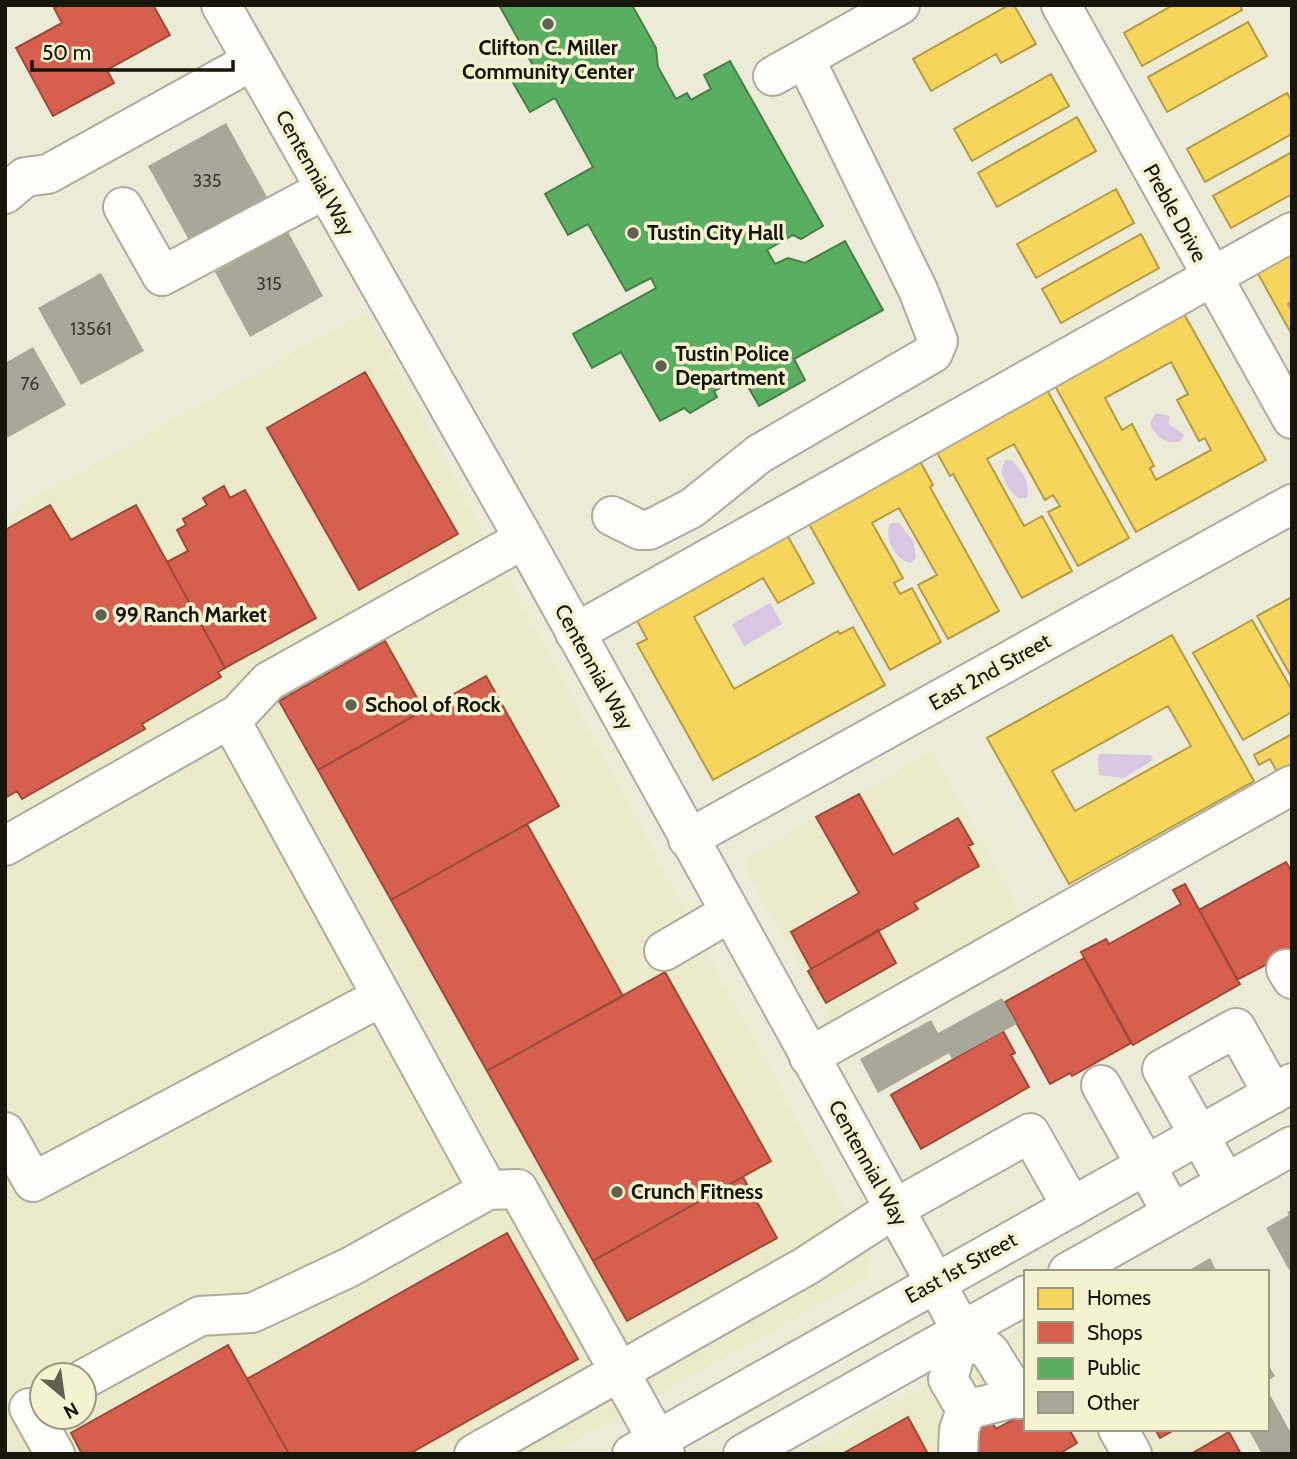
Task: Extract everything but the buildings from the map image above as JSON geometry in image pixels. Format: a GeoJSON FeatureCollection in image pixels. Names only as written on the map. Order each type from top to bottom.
{"type":"FeatureCollection","features":[{"type":"Feature","properties":{"kind":"street","name":"Centennial Way"},"geometry":{"type":"LineString","coordinates":[[221,5],[524,539],[962,1331]]}},
{"type":"Feature","properties":{"kind":"street"},"geometry":{"type":"LineString","coordinates":[[626,523],[645,519],[688,497],[708,494],[759,454],[933,353],[938,341],[918,290],[849,149],[790,67],[900,5]]}},
{"type":"Feature","properties":{"kind":"street","name":"Preble Drive"},"geometry":{"type":"LineString","coordinates":[[1061,5],[1292,419]]}},
{"type":"Feature","properties":{"kind":"street"},"geometry":{"type":"LineString","coordinates":[[5,194],[25,177],[48,174],[252,61]]}},
{"type":"Feature","properties":{"kind":"street"},"geometry":{"type":"LineString","coordinates":[[123,207],[162,276],[324,190]]}},
{"type":"Feature","properties":{"kind":"street"},"geometry":{"type":"LineString","coordinates":[[575,633],[1292,232]]}},
{"type":"Feature","properties":{"kind":"street","name":"East 2nd Street"},"geometry":{"type":"LineString","coordinates":[[688,839],[1292,504]]}},
{"type":"Feature","properties":{"kind":"street"},"geometry":{"type":"LineString","coordinates":[[5,846],[230,719],[269,681],[524,539]]}},
{"type":"Feature","properties":{"kind":"street"},"geometry":{"type":"LineString","coordinates":[[230,719],[488,1190]]}},
{"type":"Feature","properties":{"kind":"street"},"geometry":{"type":"LineString","coordinates":[[809,1057],[1292,785]]}},
{"type":"Feature","properties":{"kind":"street"},"geometry":{"type":"LineString","coordinates":[[664,951],[729,914]]}},
{"type":"Feature","properties":{"kind":"street"},"geometry":{"type":"LineString","coordinates":[[5,1132],[33,1182],[381,997]]}},
{"type":"Feature","properties":{"kind":"street"},"geometry":{"type":"LineString","coordinates":[[1226,1183],[1162,1069],[1236,1028],[1282,1089]]}},
{"type":"Feature","properties":{"kind":"street"},"geometry":{"type":"LineString","coordinates":[[1101,1085],[1172,1213]]}},
{"type":"Feature","properties":{"kind":"street","name":"East 1st Street"},"geometry":{"type":"LineString","coordinates":[[651,1449],[936,1282],[1282,1089]]}},
{"type":"Feature","properties":{"kind":"street"},"geometry":{"type":"LineString","coordinates":[[474,1454],[806,1266],[894,1209],[1030,1133],[1072,1207]]}},
{"type":"Feature","properties":{"kind":"street"},"geometry":{"type":"LineString","coordinates":[[1084,1268],[1172,1213],[1292,1146]]}},
{"type":"Feature","properties":{"kind":"street"},"geometry":{"type":"LineString","coordinates":[[98,1371],[200,1316],[252,1313],[271,1305],[350,1267],[488,1190],[518,1189],[618,1371],[651,1449]]}},
{"type":"Feature","properties":{"kind":"street"},"geometry":{"type":"LineString","coordinates":[[743,1454],[1024,1296]]}},
{"type":"Feature","properties":{"kind":"street"},"geometry":{"type":"LineString","coordinates":[[962,1331],[990,1352],[1023,1397],[966,1410]]}},
{"type":"Feature","properties":{"kind":"street"},"geometry":{"type":"LineString","coordinates":[[958,1454],[959,1430],[966,1410],[948,1379],[962,1331]]}},
{"type":"Feature","properties":{"kind":"street"},"geometry":{"type":"LineString","coordinates":[[25,1414],[55,1454]]}},
{"type":"Feature","properties":{"kind":"street"},"geometry":{"type":"LineString","coordinates":[[1119,1431],[1132,1454]]}},
{"type":"Feature","properties":{"kind":"shaded area"},"geometry":{"type":"Polygon","coordinates":[[[366,311],[869,1255],[866,1279],[553,1454],[5,1454],[5,514],[366,311]]]}},
{"type":"Feature","properties":{"kind":"shaded area"},"geometry":{"type":"Polygon","coordinates":[[[1156,413],[1170,416],[1168,424],[1184,434],[1181,441],[1166,441],[1158,436],[1150,423],[1156,413]]]}},
{"type":"Feature","properties":{"kind":"shaded area"},"geometry":{"type":"Polygon","coordinates":[[[1005,460],[1011,460],[1022,472],[1028,487],[1027,498],[1018,498],[1008,488],[1001,472],[1005,460]]]}},
{"type":"Feature","properties":{"kind":"shaded area"},"geometry":{"type":"Polygon","coordinates":[[[891,523],[899,523],[913,541],[916,558],[911,563],[901,559],[891,546],[888,529],[891,523]]]}},
{"type":"Feature","properties":{"kind":"shaded area"},"geometry":{"type":"Polygon","coordinates":[[[770,603],[782,624],[744,646],[732,624],[770,603]]]}},
{"type":"Feature","properties":{"kind":"shaded area"},"geometry":{"type":"Polygon","coordinates":[[[932,751],[1023,916],[832,1023],[749,876],[747,857],[932,751]]]}},
{"type":"Feature","properties":{"kind":"shaded area"},"geometry":{"type":"Polygon","coordinates":[[[1098,755],[1151,755],[1153,760],[1124,778],[1099,775],[1098,755]]]}},
{"type":"Feature","properties":{"kind":"shaded area"},"geometry":{"type":"Polygon","coordinates":[[[1024,1330],[1024,1431],[1229,1431],[1241,1454],[799,1454],[1024,1330]]]}},
{"type":"Feature","properties":{"kind":"place","name":"Clifton C. Miller Community Center"},"geometry":{"type":"Point","coordinates":[548,24]}},
{"type":"Feature","properties":{"kind":"place","name":"Tustin City Hall"},"geometry":{"type":"Point","coordinates":[633,233]}},
{"type":"Feature","properties":{"kind":"place","name":"Tustin Police Department"},"geometry":{"type":"Point","coordinates":[661,366]}},
{"type":"Feature","properties":{"kind":"place","name":"99 Ranch Market"},"geometry":{"type":"Point","coordinates":[101,615]}},
{"type":"Feature","properties":{"kind":"place","name":"School of Rock"},"geometry":{"type":"Point","coordinates":[351,705]}},
{"type":"Feature","properties":{"kind":"place","name":"Crunch Fitness"},"geometry":{"type":"Point","coordinates":[617,1192]}}]}
